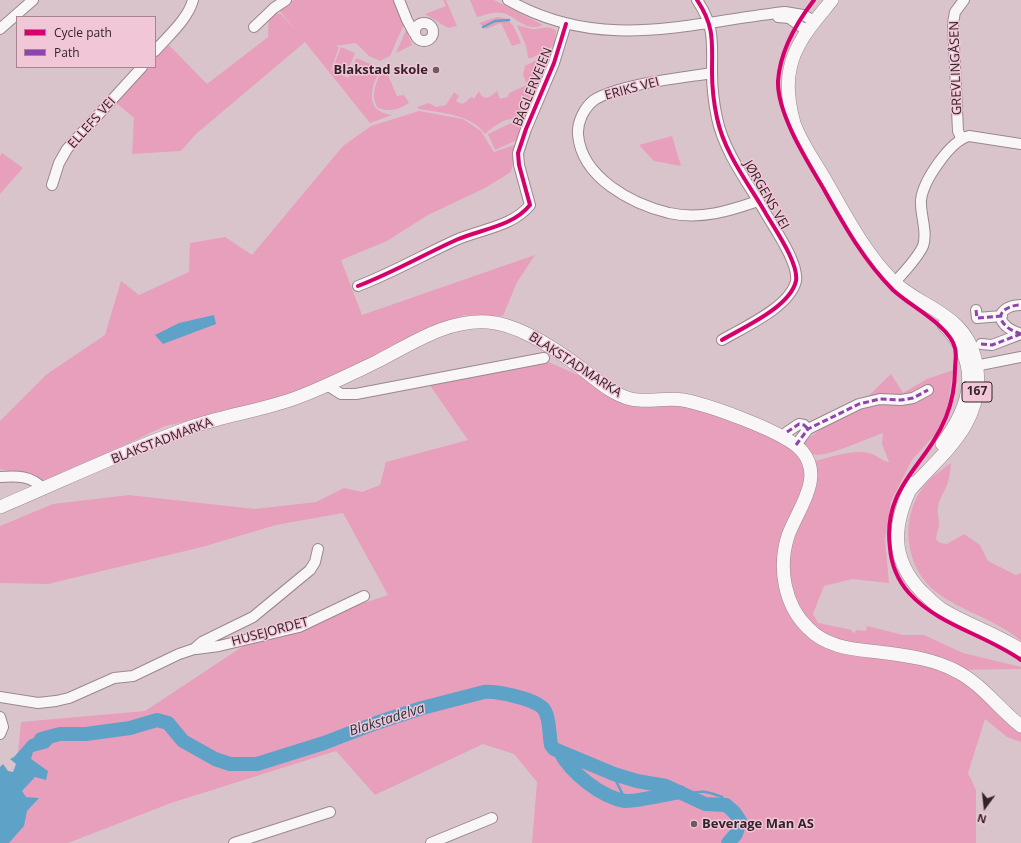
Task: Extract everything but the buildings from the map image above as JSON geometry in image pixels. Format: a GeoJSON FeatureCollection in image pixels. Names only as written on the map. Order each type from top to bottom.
{"type":"FeatureCollection","features":[{"type":"Feature","properties":{"kind":"main road","name":"167"},"geometry":{"type":"LineString","coordinates":[[832,0],[811,26],[795,52],[789,76],[789,98],[794,122],[801,139],[855,231],[878,264],[895,282],[916,299],[931,306],[958,326],[971,346],[972,367],[977,394],[969,421],[956,440],[910,490],[900,513],[898,536],[901,561],[911,579],[929,599],[943,610],[1021,650]]}},
{"type":"Feature","properties":{"kind":"main road","name":"BLAKSTADMARKA"},"geometry":{"type":"LineString","coordinates":[[0,507],[194,426],[284,402],[327,385],[438,331],[465,323],[489,322],[501,324],[520,330],[542,343],[580,367],[617,394],[638,400],[680,400],[691,402],[755,424],[787,438],[796,445],[809,461],[810,481],[806,498],[787,541],[784,563],[786,589],[795,611],[802,622],[818,637],[837,646],[923,659],[956,671],[970,680],[1021,726]]}},
{"type":"Feature","properties":{"kind":"street"},"geometry":{"type":"LineString","coordinates":[[0,29],[33,0]]}},
{"type":"Feature","properties":{"kind":"street"},"geometry":{"type":"LineString","coordinates":[[156,51],[183,18],[193,0]]}},
{"type":"Feature","properties":{"kind":"street"},"geometry":{"type":"LineString","coordinates":[[254,27],[274,8],[286,0]]}},
{"type":"Feature","properties":{"kind":"street"},"geometry":{"type":"LineString","coordinates":[[399,0],[414,33]]}},
{"type":"Feature","properties":{"kind":"street"},"geometry":{"type":"LineString","coordinates":[[508,0],[537,15],[566,24],[610,31],[641,31],[785,12],[794,13],[811,26]]}},
{"type":"Feature","properties":{"kind":"street","name":"JØRGENS VEI"},"geometry":{"type":"LineString","coordinates":[[697,0],[709,22],[713,45],[712,73],[717,119],[724,139],[790,257],[797,274],[796,282],[782,303],[722,340]]}},
{"type":"Feature","properties":{"kind":"street","name":"GREVLINGÅSEN"},"geometry":{"type":"LineString","coordinates":[[960,138],[958,131],[953,23],[955,12],[964,0]]}},
{"type":"Feature","properties":{"kind":"street","name":"BAGLERVEIEN"},"geometry":{"type":"LineString","coordinates":[[358,286],[394,272],[456,241],[516,219],[530,205],[519,165],[518,153],[526,129],[554,63],[566,24]]}},
{"type":"Feature","properties":{"kind":"street","name":"ELLEFS VEI"},"geometry":{"type":"LineString","coordinates":[[52,185],[59,162],[67,149],[141,68]]}},
{"type":"Feature","properties":{"kind":"street","name":"ERIKS VEI"},"geometry":{"type":"LineString","coordinates":[[712,73],[658,82],[608,93],[593,101],[583,114],[578,129],[581,149],[597,174],[615,190],[640,204],[670,213],[710,215],[758,201]]}},
{"type":"Feature","properties":{"kind":"street"},"geometry":{"type":"LineString","coordinates":[[895,282],[913,260],[923,244],[924,232],[921,214],[921,199],[925,186],[945,155],[960,138],[968,136],[1021,144]]}},
{"type":"Feature","properties":{"kind":"street"},"geometry":{"type":"LineString","coordinates":[[1021,305],[1008,306],[1003,311],[1002,316],[1002,321],[1007,327],[1021,334]]}},
{"type":"Feature","properties":{"kind":"street"},"geometry":{"type":"LineString","coordinates":[[976,310],[977,318],[1002,316]]}},
{"type":"Feature","properties":{"kind":"street"},"geometry":{"type":"LineString","coordinates":[[981,344],[992,345],[1021,334]]}},
{"type":"Feature","properties":{"kind":"street"},"geometry":{"type":"LineString","coordinates":[[972,367],[1021,357]]}},
{"type":"Feature","properties":{"kind":"street","name":"BLAKSTADMARKA"},"geometry":{"type":"LineString","coordinates":[[327,385],[341,394],[356,394],[544,358]]}},
{"type":"Feature","properties":{"kind":"street"},"geometry":{"type":"LineString","coordinates":[[796,445],[808,430],[859,404],[880,398],[913,398],[928,390]]}},
{"type":"Feature","properties":{"kind":"street"},"geometry":{"type":"LineString","coordinates":[[787,432],[799,424],[804,425],[808,430]]}},
{"type":"Feature","properties":{"kind":"street"},"geometry":{"type":"LineString","coordinates":[[0,477],[23,476],[39,483],[43,489]]}},
{"type":"Feature","properties":{"kind":"street","name":"HUSEJORDET"},"geometry":{"type":"LineString","coordinates":[[194,649],[202,642],[253,617],[265,608],[310,570],[315,562],[318,549]]}},
{"type":"Feature","properties":{"kind":"street","name":"HUSEJORDET"},"geometry":{"type":"LineString","coordinates":[[0,697],[38,703],[69,698],[109,680],[133,676],[178,654],[194,649],[219,646],[299,627],[364,596]]}},
{"type":"Feature","properties":{"kind":"street"},"geometry":{"type":"LineString","coordinates":[[0,717],[3,721],[3,727],[0,734]]}},
{"type":"Feature","properties":{"kind":"street"},"geometry":{"type":"LineString","coordinates":[[234,843],[330,812]]}},
{"type":"Feature","properties":{"kind":"street"},"geometry":{"type":"LineString","coordinates":[[431,843],[492,818]]}},
{"type":"Feature","properties":{"kind":"shaded area"},"geometry":{"type":"Polygon","coordinates":[[[294,0],[396,0],[404,24],[390,56],[380,61],[369,56],[356,43],[335,46],[339,47],[331,70],[348,78],[356,58],[373,65],[370,73],[376,67],[381,68],[372,90],[373,103],[377,109],[383,113],[392,115],[370,123],[305,42],[196,134],[181,151],[132,154],[134,118],[113,100],[141,68],[156,68],[156,51],[165,41],[207,84],[268,37],[269,13],[281,14],[297,32],[279,10],[294,0]]]}},
{"type":"Feature","properties":{"kind":"shaded area"},"geometry":{"type":"Polygon","coordinates":[[[443,0],[446,0],[457,26],[448,28],[425,14],[446,6],[443,0]]]}},
{"type":"Feature","properties":{"kind":"shaded area"},"geometry":{"type":"Polygon","coordinates":[[[470,0],[494,0],[543,25],[531,27],[507,14],[496,12],[477,17],[470,0]]]}},
{"type":"Feature","properties":{"kind":"shaded area"},"geometry":{"type":"Polygon","coordinates":[[[497,17],[506,19],[510,22],[521,43],[512,46],[501,23],[486,29],[479,23],[497,17]]]}},
{"type":"Feature","properties":{"kind":"shaded area"},"geometry":{"type":"Polygon","coordinates":[[[517,25],[532,29],[553,29],[556,31],[555,45],[532,58],[528,58],[526,46],[517,25]]]}},
{"type":"Feature","properties":{"kind":"shaded area"},"geometry":{"type":"Polygon","coordinates":[[[406,30],[412,45],[396,53],[406,30]]]}},
{"type":"Feature","properties":{"kind":"shaded area"},"geometry":{"type":"Polygon","coordinates":[[[341,47],[355,53],[346,76],[332,70],[341,47]]]}},
{"type":"Feature","properties":{"kind":"shaded area"},"geometry":{"type":"Polygon","coordinates":[[[554,51],[525,120],[513,119],[503,121],[485,134],[479,127],[464,118],[446,113],[419,109],[417,107],[429,103],[436,107],[446,105],[454,92],[459,96],[456,101],[461,104],[472,97],[474,99],[479,91],[485,98],[497,91],[500,99],[508,97],[509,93],[527,85],[523,75],[525,66],[554,51]]]}},
{"type":"Feature","properties":{"kind":"shaded area"},"geometry":{"type":"Polygon","coordinates":[[[381,72],[387,73],[397,96],[404,95],[409,103],[394,110],[378,108],[374,95],[381,72]]]}},
{"type":"Feature","properties":{"kind":"shaded area"},"geometry":{"type":"Polygon","coordinates":[[[419,111],[463,119],[481,131],[494,152],[517,144],[511,172],[485,188],[428,215],[387,241],[341,260],[362,315],[535,255],[517,282],[503,316],[464,315],[337,379],[262,406],[165,426],[48,482],[0,469],[0,421],[47,374],[105,335],[121,281],[139,295],[189,272],[190,243],[225,237],[252,255],[343,146],[371,126],[419,111]]]}},
{"type":"Feature","properties":{"kind":"shaded area"},"geometry":{"type":"Polygon","coordinates":[[[511,123],[520,126],[517,140],[495,150],[488,134],[511,123]]]}},
{"type":"Feature","properties":{"kind":"shaded area"},"geometry":{"type":"Polygon","coordinates":[[[672,136],[681,166],[654,161],[639,145],[672,136]]]}},
{"type":"Feature","properties":{"kind":"shaded area"},"geometry":{"type":"Polygon","coordinates":[[[2,153],[23,168],[0,194],[0,156],[2,153]]]}},
{"type":"Feature","properties":{"kind":"shaded area"},"geometry":{"type":"Polygon","coordinates":[[[544,360],[619,393],[698,405],[781,434],[811,466],[782,565],[795,610],[829,639],[954,673],[1021,726],[1021,742],[1007,737],[985,719],[968,773],[976,790],[976,843],[532,843],[537,782],[514,754],[483,744],[375,795],[336,751],[171,803],[68,843],[4,843],[9,840],[21,722],[145,711],[251,641],[388,595],[343,513],[276,525],[202,547],[48,584],[0,583],[0,526],[53,504],[129,495],[255,509],[316,502],[344,488],[362,492],[380,485],[386,462],[468,440],[429,384],[544,360]]]}},
{"type":"Feature","properties":{"kind":"shaded area"},"geometry":{"type":"Polygon","coordinates":[[[953,370],[948,405],[939,430],[912,460],[891,501],[885,540],[889,583],[852,579],[824,586],[813,614],[818,623],[852,630],[852,632],[855,633],[856,630],[866,631],[867,626],[903,635],[924,635],[963,653],[1021,667],[1021,669],[956,670],[844,642],[815,628],[804,615],[790,583],[787,567],[791,542],[815,479],[815,461],[842,454],[863,452],[872,454],[889,462],[882,444],[883,433],[822,455],[812,453],[802,443],[836,418],[855,409],[891,374],[903,393],[927,379],[953,370]]]}},
{"type":"Feature","properties":{"kind":"shaded area"},"geometry":{"type":"Polygon","coordinates":[[[951,463],[948,482],[940,498],[938,512],[939,528],[936,537],[941,543],[947,544],[964,534],[980,545],[988,561],[1016,575],[1021,573],[1021,641],[1001,627],[946,599],[925,581],[917,569],[909,541],[911,511],[917,497],[925,485],[937,473],[951,463]]]}},
{"type":"Feature","properties":{"kind":"water"},"geometry":{"type":"Polygon","coordinates":[[[214,315],[216,324],[163,344],[155,335],[179,323],[214,315]]]}},
{"type":"Feature","properties":{"kind":"water"},"geometry":{"type":"Polygon","coordinates":[[[52,731],[64,737],[56,739],[48,748],[33,752],[31,759],[48,771],[46,780],[35,777],[22,791],[26,797],[39,798],[27,811],[24,826],[9,843],[0,843],[0,767],[3,764],[8,771],[13,772],[16,764],[10,759],[14,757],[29,740],[52,731]]]}},
{"type":"Feature","properties":{"kind":"waterway"},"geometry":{"type":"LineString","coordinates":[[483,27],[495,21],[509,20]]}},
{"type":"Feature","properties":{"kind":"waterway","name":"Blakstadelva"},"geometry":{"type":"LineString","coordinates":[[41,739],[60,734],[86,734],[130,728],[157,720],[168,723],[183,741],[215,759],[230,764],[257,764],[324,743],[376,723],[422,708],[484,692],[498,693],[526,699],[541,707],[547,715],[551,745],[554,749],[614,774],[637,781],[666,786],[705,804],[726,805],[734,812],[740,821],[736,834],[728,843]]}},
{"type":"Feature","properties":{"kind":"waterway"},"geometry":{"type":"LineString","coordinates":[[560,752],[571,768],[579,776],[606,795],[616,799],[630,801],[680,792]]}},
{"type":"Feature","properties":{"kind":"waterway"},"geometry":{"type":"LineString","coordinates":[[612,773],[626,801]]}},
{"type":"Feature","properties":{"kind":"waterway"},"geometry":{"type":"LineString","coordinates":[[687,795],[697,792],[709,793],[722,797],[726,805]]}},
{"type":"Feature","properties":{"kind":"marked path"},"geometry":{"type":"LineString","coordinates":[[1021,305],[1007,308],[1001,314],[1001,317],[1002,321],[1008,327],[1021,334]]}},
{"type":"Feature","properties":{"kind":"marked path"},"geometry":{"type":"LineString","coordinates":[[976,310],[977,318],[1002,316]]}},
{"type":"Feature","properties":{"kind":"marked path"},"geometry":{"type":"LineString","coordinates":[[981,344],[992,345],[1021,334]]}},
{"type":"Feature","properties":{"kind":"marked path"},"geometry":{"type":"LineString","coordinates":[[796,445],[808,429],[859,404],[880,399],[901,400],[913,398],[928,390]]}},
{"type":"Feature","properties":{"kind":"marked path"},"geometry":{"type":"LineString","coordinates":[[787,432],[799,424],[804,425],[808,429]]}},
{"type":"Feature","properties":{"kind":"cycle path"},"geometry":{"type":"LineString","coordinates":[[697,0],[707,18],[710,27],[712,43],[713,89],[720,131],[737,167],[790,255],[796,274],[796,281],[792,290],[776,308],[722,340]]}},
{"type":"Feature","properties":{"kind":"cycle path"},"geometry":{"type":"LineString","coordinates":[[814,0],[801,18],[790,38],[779,70],[779,94],[787,121],[808,163],[863,254],[893,290],[938,324],[946,332],[952,340],[956,351],[954,387],[946,417],[928,450],[899,492],[893,508],[889,527],[890,548],[894,566],[898,578],[905,588],[921,604],[948,622],[993,643],[1021,660]]}},
{"type":"Feature","properties":{"kind":"cycle path"},"geometry":{"type":"LineString","coordinates":[[358,286],[456,240],[505,223],[523,212],[530,205],[519,165],[518,153],[526,129],[554,63],[566,24]]}},
{"type":"Feature","properties":{"kind":"place","name":"Blakstad skole"},"geometry":{"type":"Point","coordinates":[436,70]}},
{"type":"Feature","properties":{"kind":"place","name":"Beverage Man AS"},"geometry":{"type":"Point","coordinates":[694,824]}}]}
